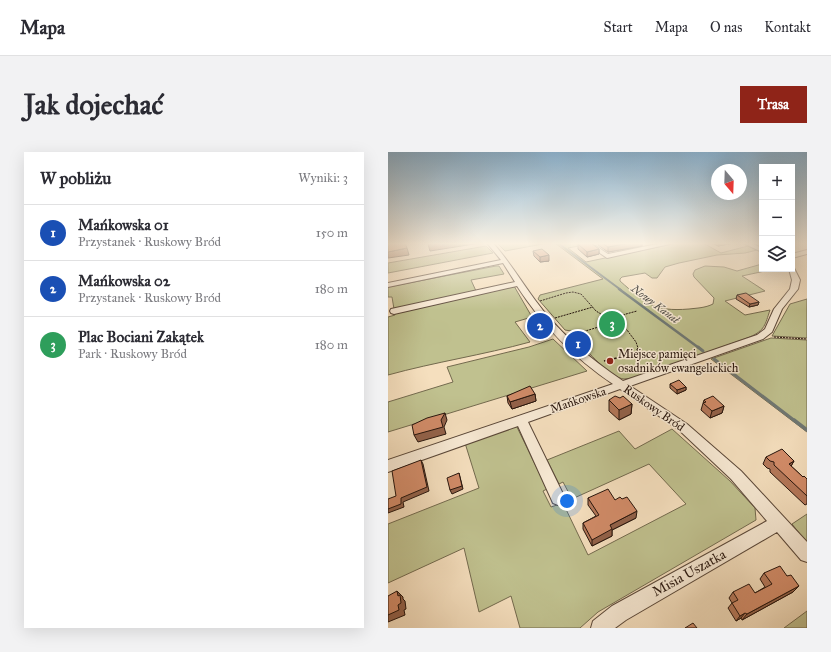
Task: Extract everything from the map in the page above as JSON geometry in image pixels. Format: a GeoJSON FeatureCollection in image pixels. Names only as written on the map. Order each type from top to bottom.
{"type":"FeatureCollection","features":[{"type":"Feature","properties":{"kind":"street"},"geometry":{"type":"LineString","coordinates":[[388,285],[484,265]]}},
{"type":"Feature","properties":{"kind":"street","name":"Ruskowy Bród"},"geometry":{"type":"LineString","coordinates":[[508,265],[541,315],[559,334],[595,367],[683,427],[736,475],[807,554]]}},
{"type":"Feature","properties":{"kind":"street"},"geometry":{"type":"LineString","coordinates":[[764,335],[769,330],[778,309],[794,289],[796,280],[793,272]]}},
{"type":"Feature","properties":{"kind":"street"},"geometry":{"type":"LineString","coordinates":[[394,311],[519,283]]}},
{"type":"Feature","properties":{"kind":"street","name":"Mańkowska"},"geometry":{"type":"LineString","coordinates":[[388,466],[764,335]]}},
{"type":"Feature","properties":{"kind":"street"},"geometry":{"type":"LineString","coordinates":[[521,420],[558,498]]}},
{"type":"Feature","properties":{"kind":"street","name":"Misia Uszatka"},"geometry":{"type":"LineString","coordinates":[[600,628],[619,613],[779,522]]}},
{"type":"Feature","properties":{"kind":"path"},"geometry":{"type":"LineString","coordinates":[[538,301],[572,292],[584,296],[593,308],[619,324],[633,338],[638,349],[633,354],[599,363]]}},
{"type":"Feature","properties":{"kind":"path"},"geometry":{"type":"LineString","coordinates":[[553,319],[593,308]]}},
{"type":"Feature","properties":{"kind":"path"},"geometry":{"type":"LineString","coordinates":[[612,320],[620,317],[624,313],[637,311]]}},
{"type":"Feature","properties":{"kind":"path"},"geometry":{"type":"LineString","coordinates":[[570,336],[602,326],[619,324]]}},
{"type":"Feature","properties":{"kind":"path"},"geometry":{"type":"LineString","coordinates":[[764,335],[807,339]]}},
{"type":"Feature","properties":{"kind":"green space"},"geometry":{"type":"Polygon","coordinates":[[[388,265],[429,265],[388,273],[388,265]]]}},
{"type":"Feature","properties":{"kind":"green space"},"geometry":{"type":"Polygon","coordinates":[[[585,265],[671,265],[665,267],[657,278],[652,278],[645,273],[622,277],[620,281],[636,295],[658,307],[677,310],[698,308],[713,304],[714,298],[694,277],[693,274],[695,270],[705,266],[724,267],[737,271],[759,265],[759,272],[760,272],[742,276],[765,291],[725,301],[745,315],[770,310],[762,329],[750,337],[634,378],[624,379],[612,374],[577,341],[580,338],[580,334],[565,330],[538,299],[540,295],[603,279],[585,265]]]}},
{"type":"Feature","properties":{"kind":"green space"},"geometry":{"type":"Polygon","coordinates":[[[499,266],[504,274],[471,280],[476,291],[394,309],[392,297],[388,297],[388,287],[499,266]]]}},
{"type":"Feature","properties":{"kind":"green space"},"geometry":{"type":"Polygon","coordinates":[[[514,286],[532,317],[515,322],[530,342],[388,375],[388,317],[395,315],[395,312],[514,286]]]}},
{"type":"Feature","properties":{"kind":"green space"},"geometry":{"type":"Polygon","coordinates":[[[807,299],[807,338],[772,336],[790,304],[807,299]]]}},
{"type":"Feature","properties":{"kind":"green space"},"geometry":{"type":"Polygon","coordinates":[[[771,338],[807,340],[807,432],[711,359],[771,338]]]}},
{"type":"Feature","properties":{"kind":"green space"},"geometry":{"type":"Polygon","coordinates":[[[553,339],[587,371],[388,432],[388,402],[453,382],[447,367],[529,347],[553,339]]]}},
{"type":"Feature","properties":{"kind":"green space"},"geometry":{"type":"Polygon","coordinates":[[[516,425],[547,489],[543,491],[551,507],[563,503],[588,555],[686,504],[649,464],[572,499],[563,482],[559,484],[547,460],[619,431],[635,449],[672,429],[730,481],[755,508],[756,520],[598,612],[580,628],[520,628],[511,596],[479,612],[464,548],[388,583],[388,524],[479,488],[465,443],[516,425]]]}},
{"type":"Feature","properties":{"kind":"green space"},"geometry":{"type":"Polygon","coordinates":[[[807,514],[807,543],[792,524],[807,514]]]}},
{"type":"Feature","properties":{"kind":"green space"},"geometry":{"type":"Polygon","coordinates":[[[807,611],[807,628],[784,628],[807,611]]]}},
{"type":"Feature","properties":{"kind":"building"},"geometry":{"type":"Polygon","coordinates":[[[746,293],[759,302],[750,304],[737,295],[746,293]]]}},
{"type":"Feature","properties":{"kind":"building"},"geometry":{"type":"Polygon","coordinates":[[[679,380],[686,387],[677,390],[670,384],[679,380]]]}},
{"type":"Feature","properties":{"kind":"building"},"geometry":{"type":"Polygon","coordinates":[[[530,386],[535,394],[510,402],[507,396],[530,386]]]}},
{"type":"Feature","properties":{"kind":"building"},"geometry":{"type":"Polygon","coordinates":[[[615,396],[620,398],[623,396],[632,404],[619,410],[609,400],[615,396]]]}},
{"type":"Feature","properties":{"kind":"building"},"geometry":{"type":"Polygon","coordinates":[[[713,396],[724,406],[712,411],[703,403],[706,402],[704,400],[713,396]]]}},
{"type":"Feature","properties":{"kind":"building"},"geometry":{"type":"Polygon","coordinates":[[[445,413],[441,420],[443,427],[414,435],[412,425],[427,418],[445,413]]]}},
{"type":"Feature","properties":{"kind":"building"},"geometry":{"type":"Polygon","coordinates":[[[782,449],[794,461],[789,464],[807,479],[807,496],[774,465],[774,462],[770,461],[766,457],[782,449]]]}},
{"type":"Feature","properties":{"kind":"building"},"geometry":{"type":"Polygon","coordinates":[[[421,460],[427,487],[401,498],[401,504],[388,509],[388,499],[396,496],[392,471],[421,460]]]}},
{"type":"Feature","properties":{"kind":"building"},"geometry":{"type":"Polygon","coordinates":[[[459,473],[462,486],[450,490],[447,478],[459,473]]]}},
{"type":"Feature","properties":{"kind":"building"},"geometry":{"type":"Polygon","coordinates":[[[608,489],[615,500],[620,497],[622,499],[627,497],[637,511],[610,525],[612,529],[592,540],[583,523],[599,515],[588,498],[608,489]]]}},
{"type":"Feature","properties":{"kind":"building"},"geometry":{"type":"Polygon","coordinates":[[[780,566],[787,576],[791,575],[799,586],[747,614],[745,613],[740,616],[732,603],[738,600],[733,592],[749,584],[755,593],[772,584],[764,573],[780,566]]]}},
{"type":"Feature","properties":{"kind":"building"},"geometry":{"type":"Polygon","coordinates":[[[397,591],[398,596],[400,595],[401,603],[398,605],[399,610],[388,615],[388,596],[397,591]]]}},
{"type":"Feature","properties":{"kind":"building"},"geometry":{"type":"Polygon","coordinates":[[[693,623],[697,628],[685,628],[693,623]]]}},
{"type":"Feature","properties":{"kind":"waterway","name":"Nowy Kanał"},"geometry":{"type":"LineString","coordinates":[[588,265],[621,290]]}},
{"type":"Feature","properties":{"kind":"waterway","name":"Nowy Kanał"},"geometry":{"type":"LineString","coordinates":[[619,289],[699,348]]}},
{"type":"Feature","properties":{"kind":"waterway","name":"Nowy Kanał"},"geometry":{"type":"LineString","coordinates":[[698,347],[703,351]]}},
{"type":"Feature","properties":{"kind":"waterway","name":"Nowy Kanał"},"geometry":{"type":"LineString","coordinates":[[714,359],[795,421]]}},
{"type":"Feature","properties":{"kind":"waterway","name":"Nowy Kanał"},"geometry":{"type":"LineString","coordinates":[[794,420],[807,430]]}},
{"type":"Feature","properties":{"kind":"place","name":"Plac Bociani Zakątek"},"geometry":{"type":"Point","coordinates":[612,324]}},
{"type":"Feature","properties":{"kind":"place","name":"Mańkowska 02"},"geometry":{"type":"Point","coordinates":[540,326]}},
{"type":"Feature","properties":{"kind":"place","name":"Mańkowska 01"},"geometry":{"type":"Point","coordinates":[578,344]}},
{"type":"Feature","properties":{"kind":"place","name":"Miejsce pamięci osadników ewangelickich"},"geometry":{"type":"Point","coordinates":[610,361]}}]}
